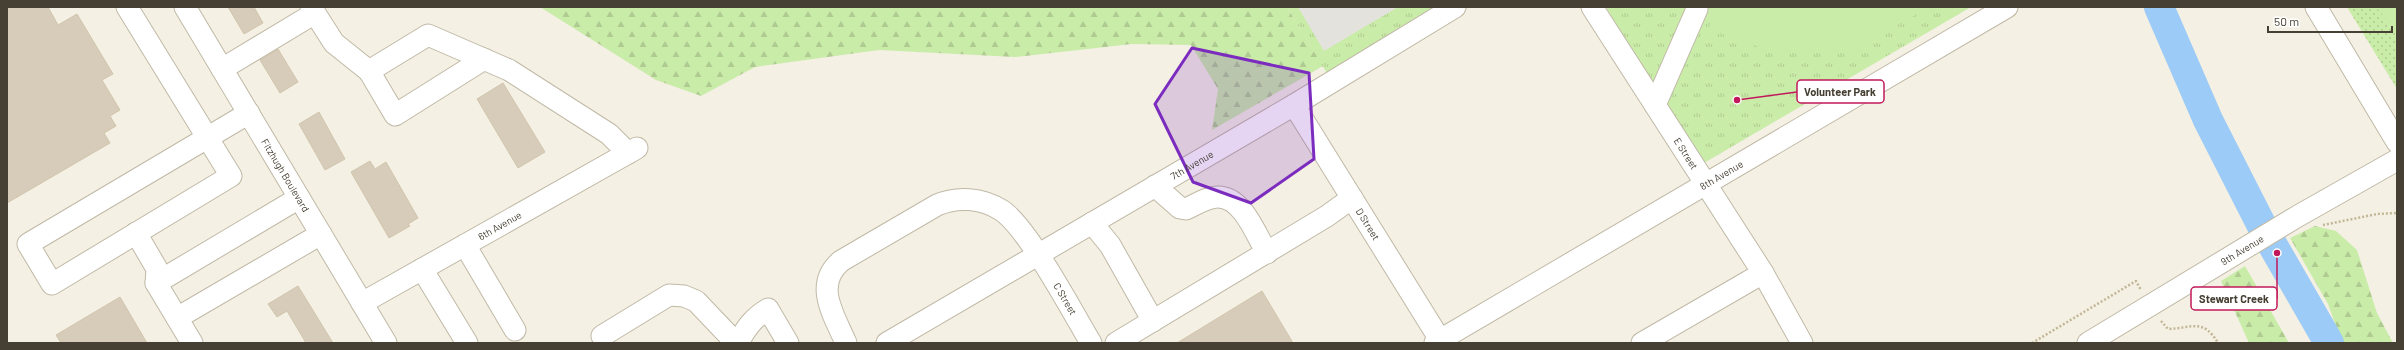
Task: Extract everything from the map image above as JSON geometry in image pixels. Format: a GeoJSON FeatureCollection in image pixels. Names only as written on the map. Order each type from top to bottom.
{"type":"FeatureCollection","features":[{"type":"Feature","properties":{"kind":"street"},"geometry":{"type":"LineString","coordinates":[[127,7],[208,137],[231,176],[52,284],[28,244],[208,137],[249,113]]}},
{"type":"Feature","properties":{"kind":"street","name":"Fitzhugh Boulevard"},"geometry":{"type":"LineString","coordinates":[[186,7],[386,343]]}},
{"type":"Feature","properties":{"kind":"street","name":"7th Avenue"},"geometry":{"type":"LineString","coordinates":[[887,343],[1294,105],[1455,7]]}},
{"type":"Feature","properties":{"kind":"street","name":"E Street"},"geometry":{"type":"LineString","coordinates":[[1592,7],[1763,273],[1802,343]]}},
{"type":"Feature","properties":{"kind":"street","name":"8th Avenue"},"geometry":{"type":"LineString","coordinates":[[1439,342],[2007,7]]}},
{"type":"Feature","properties":{"kind":"street"},"geometry":{"type":"LineString","coordinates":[[2316,7],[2397,142]]}},
{"type":"Feature","properties":{"kind":"street"},"geometry":{"type":"LineString","coordinates":[[1655,105],[1697,9]]}},
{"type":"Feature","properties":{"kind":"street"},"geometry":{"type":"LineString","coordinates":[[222,69],[313,10],[334,43],[369,71],[395,115],[484,59]]}},
{"type":"Feature","properties":{"kind":"street"},"geometry":{"type":"LineString","coordinates":[[369,71],[428,35],[484,59]]}},
{"type":"Feature","properties":{"kind":"street","name":"6th Avenue"},"geometry":{"type":"LineString","coordinates":[[362,303],[632,150],[594,123],[509,70],[484,59]]}},
{"type":"Feature","properties":{"kind":"street","name":"D Street"},"geometry":{"type":"LineString","coordinates":[[1294,105],[1439,342]]}},
{"type":"Feature","properties":{"kind":"street","name":"9th Avenue"},"geometry":{"type":"LineString","coordinates":[[2088,343],[2224,261],[2307,221],[2397,160]]}},
{"type":"Feature","properties":{"kind":"street"},"geometry":{"type":"LineString","coordinates":[[1155,186],[1180,208],[1186,209],[1217,197],[1226,198],[1240,207],[1267,253]]}},
{"type":"Feature","properties":{"kind":"street"},"geometry":{"type":"LineString","coordinates":[[156,283],[299,198]]}},
{"type":"Feature","properties":{"kind":"street"},"geometry":{"type":"LineString","coordinates":[[1116,343],[1267,253],[1327,216],[1352,198]]}},
{"type":"Feature","properties":{"kind":"street","name":"C Street"},"geometry":{"type":"LineString","coordinates":[[846,343],[828,300],[827,284],[833,268],[841,261],[937,205],[947,200],[960,199],[987,203],[1002,210],[1014,220],[1091,343]]}},
{"type":"Feature","properties":{"kind":"street"},"geometry":{"type":"LineString","coordinates":[[1092,223],[1106,240],[1153,321]]}},
{"type":"Feature","properties":{"kind":"street"},"geometry":{"type":"LineString","coordinates":[[136,233],[157,269],[156,283],[192,343]]}},
{"type":"Feature","properties":{"kind":"street"},"geometry":{"type":"LineString","coordinates":[[177,318],[321,234]]}},
{"type":"Feature","properties":{"kind":"street"},"geometry":{"type":"LineString","coordinates":[[465,245],[515,330]]}},
{"type":"Feature","properties":{"kind":"street"},"geometry":{"type":"LineString","coordinates":[[422,269],[467,343]]}},
{"type":"Feature","properties":{"kind":"street"},"geometry":{"type":"LineString","coordinates":[[1642,343],[1763,273]]}},
{"type":"Feature","properties":{"kind":"street"},"geometry":{"type":"LineString","coordinates":[[602,336],[669,295],[684,296],[696,301],[737,343],[745,329],[756,316],[768,309],[788,343]]}},
{"type":"Feature","properties":{"kind":"path"},"geometry":{"type":"LineString","coordinates":[[2307,221],[2397,213]]}},
{"type":"Feature","properties":{"kind":"path"},"geometry":{"type":"LineString","coordinates":[[2032,343],[2136,281]]}},
{"type":"Feature","properties":{"kind":"path"},"geometry":{"type":"LineString","coordinates":[[2167,315],[2160,319],[2168,329],[2199,325],[2212,333],[2218,343]]}},
{"type":"Feature","properties":{"kind":"highlighted area"},"geometry":{"type":"Polygon","coordinates":[[[1192,48],[1309,73],[1314,159],[1251,203],[1193,182],[1155,104],[1192,48]]]}},
{"type":"Feature","properties":{"kind":"green space"},"geometry":{"type":"Polygon","coordinates":[[[540,7],[1287,7],[1323,66],[1212,130],[1218,89],[1191,45],[1132,44],[1015,57],[879,50],[755,67],[701,96],[656,80],[540,7]]]}},
{"type":"Feature","properties":{"kind":"green space"},"geometry":{"type":"Polygon","coordinates":[[[1287,7],[1464,7],[1334,85],[1287,7]]]}},
{"type":"Feature","properties":{"kind":"green space"},"geometry":{"type":"Polygon","coordinates":[[[1606,7],[1971,7],[1704,163],[1690,147],[1606,7]]]}},
{"type":"Feature","properties":{"kind":"green space"},"geometry":{"type":"Polygon","coordinates":[[[1717,7],[1930,7],[1855,48],[1828,53],[1802,53],[1762,48],[1708,29],[1717,7]]]}},
{"type":"Feature","properties":{"kind":"green space"},"geometry":{"type":"Polygon","coordinates":[[[2347,7],[2397,7],[2397,89],[2347,7]]]}},
{"type":"Feature","properties":{"kind":"green space"},"geometry":{"type":"Polygon","coordinates":[[[2376,7],[2397,7],[2397,32],[2376,7]]]}},
{"type":"Feature","properties":{"kind":"green space"},"geometry":{"type":"Polygon","coordinates":[[[2315,226],[2336,231],[2357,250],[2377,313],[2393,343],[2342,343],[2328,304],[2290,238],[2315,226]]]}},
{"type":"Feature","properties":{"kind":"green space"},"geometry":{"type":"Polygon","coordinates":[[[2245,266],[2289,343],[2249,343],[2221,281],[2245,266]]]}},
{"type":"Feature","properties":{"kind":"shaded area"},"geometry":{"type":"Polygon","coordinates":[[[1298,7],[1398,7],[1324,51],[1298,7]]]}},
{"type":"Feature","properties":{"kind":"building"},"geometry":{"type":"Polygon","coordinates":[[[7,7],[48,7],[58,25],[77,14],[113,74],[102,80],[120,110],[110,116],[116,126],[104,133],[110,143],[7,203],[7,7]]]}},
{"type":"Feature","properties":{"kind":"building"},"geometry":{"type":"Polygon","coordinates":[[[228,7],[254,7],[263,23],[244,34],[228,7]]]}},
{"type":"Feature","properties":{"kind":"building"},"geometry":{"type":"Polygon","coordinates":[[[278,49],[298,82],[280,93],[260,60],[278,49]]]}},
{"type":"Feature","properties":{"kind":"building"},"geometry":{"type":"Polygon","coordinates":[[[503,83],[545,152],[518,168],[477,99],[503,83]]]}},
{"type":"Feature","properties":{"kind":"building"},"geometry":{"type":"Polygon","coordinates":[[[319,112],[345,159],[325,170],[299,124],[319,112]]]}},
{"type":"Feature","properties":{"kind":"building"},"geometry":{"type":"Polygon","coordinates":[[[370,161],[375,169],[386,162],[418,218],[408,224],[410,226],[389,238],[351,172],[370,161]]]}},
{"type":"Feature","properties":{"kind":"building"},"geometry":{"type":"Polygon","coordinates":[[[298,286],[333,343],[306,343],[287,311],[277,317],[268,304],[298,286]]]}},
{"type":"Feature","properties":{"kind":"building"},"geometry":{"type":"Polygon","coordinates":[[[1262,291],[1293,343],[1177,343],[1262,291]]]}},
{"type":"Feature","properties":{"kind":"building"},"geometry":{"type":"Polygon","coordinates":[[[120,297],[147,343],[61,343],[56,335],[120,297]]]}},
{"type":"Feature","properties":{"kind":"waterway"},"geometry":{"type":"LineString","coordinates":[[2159,7],[2208,120],[2264,230],[2329,343]]}},
{"type":"Feature","properties":{"kind":"place","name":"Volunteer Park"},"geometry":{"type":"Point","coordinates":[1737,100]}},
{"type":"Feature","properties":{"kind":"place","name":"Stewart Creek"},"geometry":{"type":"Point","coordinates":[2277,253]}}]}
